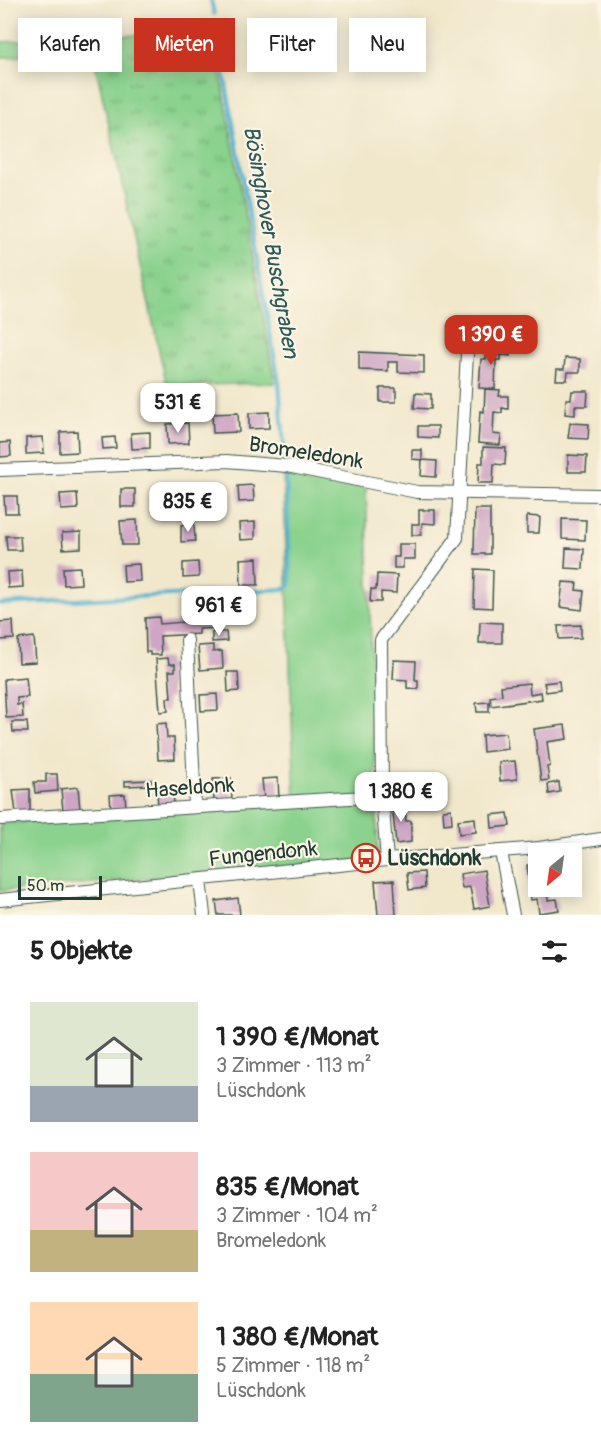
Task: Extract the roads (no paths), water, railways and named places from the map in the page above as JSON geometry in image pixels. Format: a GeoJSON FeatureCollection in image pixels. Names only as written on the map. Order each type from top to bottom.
{"type":"FeatureCollection","features":[{"type":"Feature","properties":{"kind":"street"},"geometry":{"type":"LineString","coordinates":[[387,860],[382,796],[381,640],[457,538],[467,353]]}},
{"type":"Feature","properties":{"kind":"street","name":"Bromeledonk"},"geometry":{"type":"LineString","coordinates":[[0,470],[226,461],[287,466],[417,492],[601,495]]}},
{"type":"Feature","properties":{"kind":"street"},"geometry":{"type":"LineString","coordinates":[[187,640],[195,807]]}},
{"type":"Feature","properties":{"kind":"street","name":"Haseldonk"},"geometry":{"type":"LineString","coordinates":[[0,819],[382,796]]}},
{"type":"Feature","properties":{"kind":"street","name":"Fungendonk"},"geometry":{"type":"LineString","coordinates":[[0,900],[387,860],[501,852],[601,839]]}},
{"type":"Feature","properties":{"kind":"street"},"geometry":{"type":"LineString","coordinates":[[501,852],[513,915]]}},
{"type":"Feature","properties":{"kind":"street"},"geometry":{"type":"LineString","coordinates":[[200,880],[204,915]]}},
{"type":"Feature","properties":{"kind":"waterway","name":"Bösinghover Buschgraben"},"geometry":{"type":"LineString","coordinates":[[211,0],[214,14]]}},
{"type":"Feature","properties":{"kind":"waterway","name":"Bösinghover Buschgraben"},"geometry":{"type":"LineString","coordinates":[[224,72],[279,383],[285,458]]}},
{"type":"Feature","properties":{"kind":"waterway","name":"Bösinghover Buschgraben"},"geometry":{"type":"LineString","coordinates":[[0,604],[284,589],[290,586],[286,468]]}},
{"type":"Feature","properties":{"kind":"place","name":"Lüschdonk"},"geometry":{"type":"Point","coordinates":[366,858]}}]}
